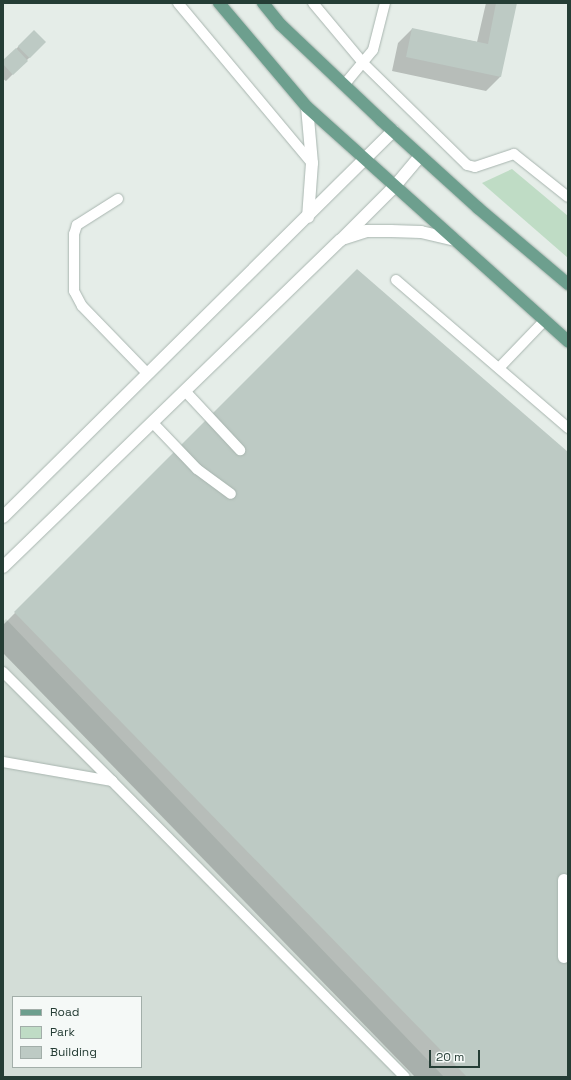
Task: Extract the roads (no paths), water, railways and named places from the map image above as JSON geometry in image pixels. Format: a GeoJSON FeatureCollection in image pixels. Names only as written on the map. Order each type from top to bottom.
{"type":"FeatureCollection","features":[{"type":"Feature","properties":{"kind":"main road"},"geometry":{"type":"LineString","coordinates":[[219,3],[307,107],[568,341]]}},
{"type":"Feature","properties":{"kind":"main road"},"geometry":{"type":"LineString","coordinates":[[264,3],[281,25],[420,156],[568,284]]}},
{"type":"Feature","properties":{"kind":"street"},"geometry":{"type":"LineString","coordinates":[[307,107],[312,162],[308,218]]}},
{"type":"Feature","properties":{"kind":"street"},"geometry":{"type":"LineString","coordinates":[[3,517],[367,160],[393,131]]}},
{"type":"Feature","properties":{"kind":"street"},"geometry":{"type":"LineString","coordinates":[[3,568],[341,240],[395,186],[420,156]]}},
{"type":"Feature","properties":{"kind":"street"},"geometry":{"type":"LineString","coordinates":[[341,240],[366,231],[421,232],[455,240]]}},
{"type":"Feature","properties":{"kind":"street"},"geometry":{"type":"LineString","coordinates":[[563,880],[564,957]]}},
{"type":"Feature","properties":{"kind":"lane"},"geometry":{"type":"LineString","coordinates":[[178,3],[312,162]]}},
{"type":"Feature","properties":{"kind":"lane"},"geometry":{"type":"LineString","coordinates":[[313,3],[364,64],[467,165],[475,167],[514,154],[568,197]]}},
{"type":"Feature","properties":{"kind":"lane"},"geometry":{"type":"LineString","coordinates":[[344,85],[364,64],[373,50],[385,3]]}},
{"type":"Feature","properties":{"kind":"lane"},"geometry":{"type":"LineString","coordinates":[[118,198],[77,225],[74,234],[74,291],[82,306],[148,374]]}},
{"type":"Feature","properties":{"kind":"lane"},"geometry":{"type":"LineString","coordinates":[[396,280],[568,428]]}},
{"type":"Feature","properties":{"kind":"lane"},"geometry":{"type":"LineString","coordinates":[[499,368],[545,320]]}},
{"type":"Feature","properties":{"kind":"lane"},"geometry":{"type":"LineString","coordinates":[[186,391],[240,450]]}},
{"type":"Feature","properties":{"kind":"lane"},"geometry":{"type":"LineString","coordinates":[[153,422],[197,469],[231,494]]}},
{"type":"Feature","properties":{"kind":"lane"},"geometry":{"type":"LineString","coordinates":[[3,672],[405,1077]]}},
{"type":"Feature","properties":{"kind":"lane"},"geometry":{"type":"LineString","coordinates":[[3,762],[112,781]]}}]}
